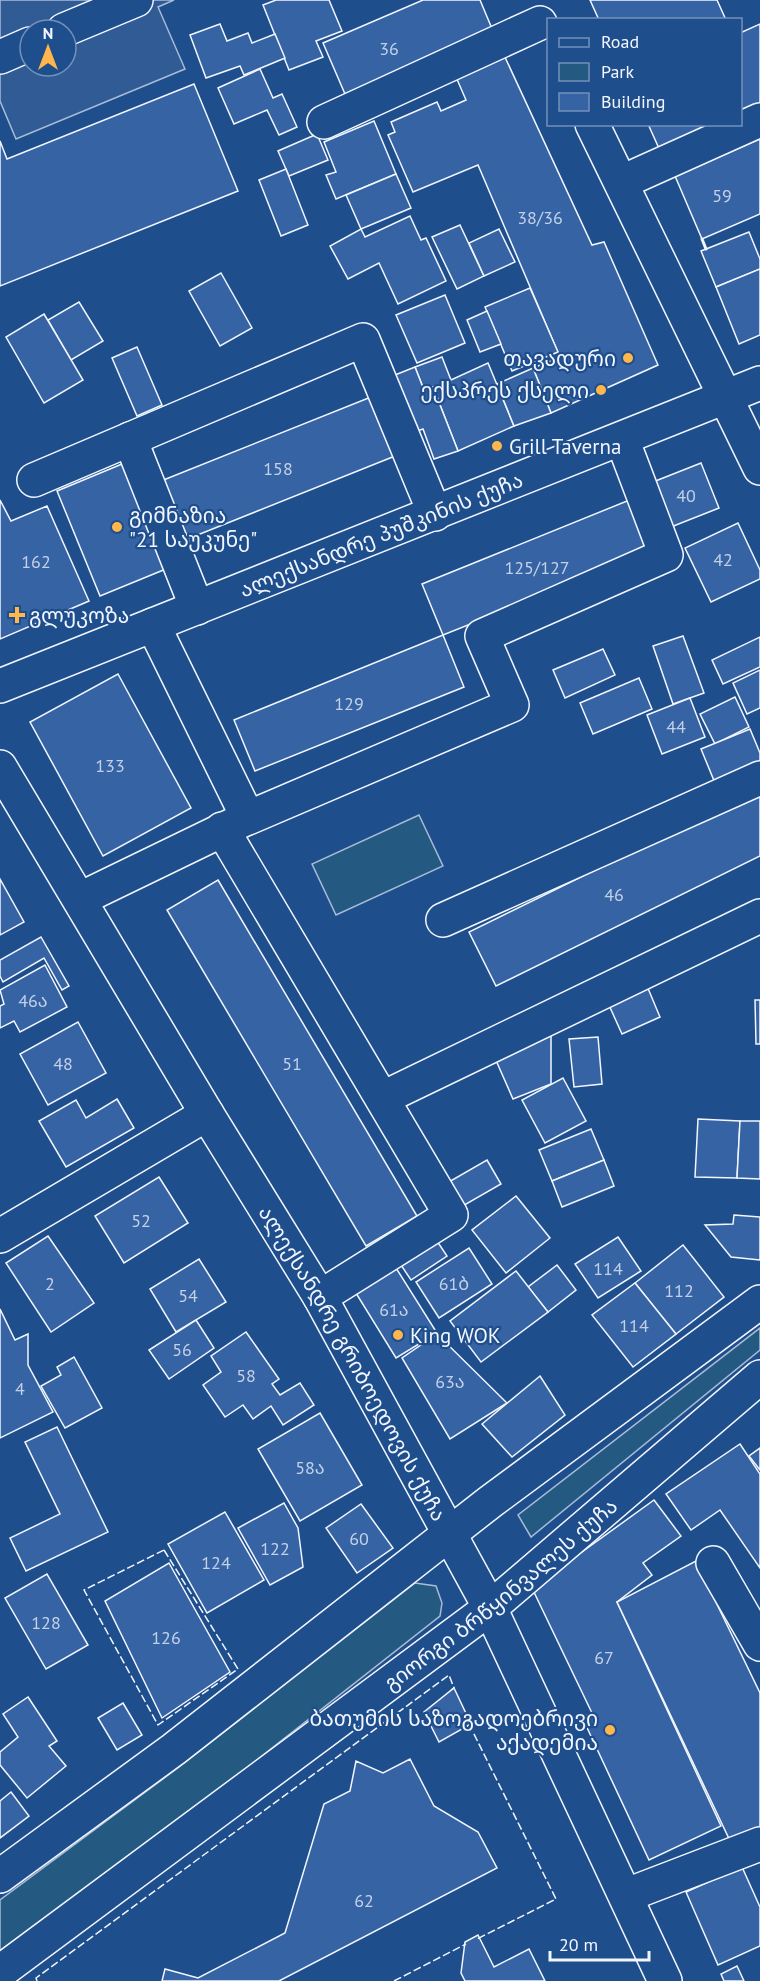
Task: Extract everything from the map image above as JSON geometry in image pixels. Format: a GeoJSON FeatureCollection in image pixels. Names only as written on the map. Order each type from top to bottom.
{"type":"FeatureCollection","features":[{"type":"Feature","properties":{"kind":"street"},"geometry":{"type":"LineString","coordinates":[[78,24],[136,0]]}},
{"type":"Feature","properties":{"kind":"street"},"geometry":{"type":"LineString","coordinates":[[324,122],[540,21]]}},
{"type":"Feature","properties":{"kind":"street"},"geometry":{"type":"LineString","coordinates":[[0,57],[18,49]]}},
{"type":"Feature","properties":{"kind":"street"},"geometry":{"type":"LineString","coordinates":[[622,182],[760,120]]}},
{"type":"Feature","properties":{"kind":"street"},"geometry":{"type":"LineString","coordinates":[[593,126],[760,468]]}},
{"type":"Feature","properties":{"kind":"street"},"geometry":{"type":"LineString","coordinates":[[34,480],[363,340],[435,514]]}},
{"type":"Feature","properties":{"kind":"street","name":"ალექსანდრე პუშკინის ქუჩა"},"geometry":{"type":"LineString","coordinates":[[0,686],[435,514],[760,382]]}},
{"type":"Feature","properties":{"kind":"street"},"geometry":{"type":"LineString","coordinates":[[130,439],[197,608]]}},
{"type":"Feature","properties":{"kind":"street"},"geometry":{"type":"LineString","coordinates":[[80,899],[235,824],[512,705],[482,636],[666,555],[622,439]]}},
{"type":"Feature","properties":{"kind":"street"},"geometry":{"type":"LineString","coordinates":[[153,625],[235,824],[383,1098],[451,1215],[320,1297]]}},
{"type":"Feature","properties":{"kind":"street","name":"ალექსანდრე გრიბოედოვის ქუჩა"},"geometry":{"type":"LineString","coordinates":[[0,767],[207,1114],[320,1297],[450,1534],[490,1608],[627,1895],[665,1981]]}},
{"type":"Feature","properties":{"kind":"street"},"geometry":{"type":"LineString","coordinates":[[443,920],[760,778]]}},
{"type":"Feature","properties":{"kind":"street"},"geometry":{"type":"LineString","coordinates":[[383,1098],[760,916]]}},
{"type":"Feature","properties":{"kind":"street"},"geometry":{"type":"LineString","coordinates":[[0,1236],[207,1114]]}},
{"type":"Feature","properties":{"kind":"street"},"geometry":{"type":"LineString","coordinates":[[0,1876],[174,1749],[450,1534],[760,1302]]}},
{"type":"Feature","properties":{"kind":"street","name":"გიორგი ბრწყინვალეს ქუჩა"},"geometry":{"type":"LineString","coordinates":[[0,1972],[490,1608],[760,1377]]}},
{"type":"Feature","properties":{"kind":"street"},"geometry":{"type":"LineString","coordinates":[[713,1563],[760,1644]]}},
{"type":"Feature","properties":{"kind":"street"},"geometry":{"type":"LineString","coordinates":[[627,1895],[760,1844]]}},
{"type":"Feature","properties":{"kind":"green space"},"geometry":{"type":"Polygon","coordinates":[[[419,815],[443,866],[336,915],[312,864],[419,815]]]}},
{"type":"Feature","properties":{"kind":"green space"},"geometry":{"type":"Polygon","coordinates":[[[760,1328],[760,1350],[531,1537],[518,1515],[760,1328]]]}},
{"type":"Feature","properties":{"kind":"green space"},"geometry":{"type":"Polygon","coordinates":[[[415,1583],[436,1586],[442,1603],[440,1616],[201,1804],[0,1951],[0,1900],[179,1767],[415,1583]]]}},
{"type":"Feature","properties":{"kind":"shaded area"},"geometry":{"type":"Polygon","coordinates":[[[0,0],[174,0],[158,7],[185,69],[16,139],[0,101],[0,0]]]}},
{"type":"Feature","properties":{"kind":"building"},"geometry":{"type":"Polygon","coordinates":[[[276,0],[329,0],[342,31],[316,41],[323,57],[289,70],[263,5],[276,0]]]}},
{"type":"Feature","properties":{"kind":"building"},"geometry":{"type":"Polygon","coordinates":[[[423,0],[480,0],[493,31],[345,94],[323,43],[423,0]]]}},
{"type":"Feature","properties":{"kind":"building"},"geometry":{"type":"Polygon","coordinates":[[[590,0],[717,0],[725,18],[598,18],[590,0]]]}},
{"type":"Feature","properties":{"kind":"building"},"geometry":{"type":"Polygon","coordinates":[[[220,24],[227,41],[248,33],[252,43],[275,34],[285,58],[244,75],[240,66],[206,78],[190,35],[220,24]]]}},
{"type":"Feature","properties":{"kind":"building"},"geometry":{"type":"Polygon","coordinates":[[[760,24],[760,110],[742,118],[742,32],[760,24]]]}},
{"type":"Feature","properties":{"kind":"building"},"geometry":{"type":"Polygon","coordinates":[[[504,55],[592,245],[604,242],[658,365],[551,413],[533,368],[560,357],[478,165],[413,192],[388,135],[395,132],[391,122],[437,102],[441,111],[466,100],[456,77],[504,55]]]}},
{"type":"Feature","properties":{"kind":"building"},"geometry":{"type":"Polygon","coordinates":[[[260,69],[273,98],[282,94],[297,127],[279,135],[267,110],[234,124],[218,88],[260,69]]]}},
{"type":"Feature","properties":{"kind":"building"},"geometry":{"type":"Polygon","coordinates":[[[194,84],[238,191],[0,286],[0,141],[7,159],[194,84]]]}},
{"type":"Feature","properties":{"kind":"building"},"geometry":{"type":"Polygon","coordinates":[[[374,121],[396,174],[336,199],[326,175],[336,172],[324,142],[374,121]]]}},
{"type":"Feature","properties":{"kind":"building"},"geometry":{"type":"Polygon","coordinates":[[[649,126],[724,126],[662,155],[649,126]]]}},
{"type":"Feature","properties":{"kind":"building"},"geometry":{"type":"Polygon","coordinates":[[[317,134],[328,160],[289,176],[278,151],[317,134]]]}},
{"type":"Feature","properties":{"kind":"building"},"geometry":{"type":"Polygon","coordinates":[[[760,139],[760,214],[702,239],[675,176],[760,139]]]}},
{"type":"Feature","properties":{"kind":"building"},"geometry":{"type":"Polygon","coordinates":[[[286,169],[308,225],[281,236],[259,180],[286,169]]]}},
{"type":"Feature","properties":{"kind":"building"},"geometry":{"type":"Polygon","coordinates":[[[396,174],[411,208],[361,229],[346,195],[396,174]]]}},
{"type":"Feature","properties":{"kind":"building"},"geometry":{"type":"Polygon","coordinates":[[[410,216],[421,240],[426,238],[446,281],[398,304],[379,263],[348,279],[330,246],[361,229],[365,237],[410,216]]]}},
{"type":"Feature","properties":{"kind":"building"},"geometry":{"type":"Polygon","coordinates":[[[460,225],[484,276],[457,289],[432,237],[460,225]]]}},
{"type":"Feature","properties":{"kind":"building"},"geometry":{"type":"Polygon","coordinates":[[[499,229],[515,262],[484,276],[469,243],[499,229]]]}},
{"type":"Feature","properties":{"kind":"building"},"geometry":{"type":"Polygon","coordinates":[[[749,232],[760,259],[760,269],[716,287],[701,251],[749,232]]]}},
{"type":"Feature","properties":{"kind":"building"},"geometry":{"type":"Polygon","coordinates":[[[760,269],[760,335],[739,344],[716,287],[760,269]]]}},
{"type":"Feature","properties":{"kind":"building"},"geometry":{"type":"Polygon","coordinates":[[[221,273],[252,328],[220,346],[189,291],[221,273]]]}},
{"type":"Feature","properties":{"kind":"building"},"geometry":{"type":"Polygon","coordinates":[[[530,288],[558,352],[512,371],[485,307],[530,288]]]}},
{"type":"Feature","properties":{"kind":"building"},"geometry":{"type":"Polygon","coordinates":[[[445,295],[465,343],[417,363],[396,315],[445,295]]]}},
{"type":"Feature","properties":{"kind":"building"},"geometry":{"type":"Polygon","coordinates":[[[79,302],[103,341],[71,360],[48,320],[79,302]]]}},
{"type":"Feature","properties":{"kind":"building"},"geometry":{"type":"Polygon","coordinates":[[[487,311],[501,344],[480,352],[467,320],[487,311]]]}},
{"type":"Feature","properties":{"kind":"building"},"geometry":{"type":"Polygon","coordinates":[[[44,314],[83,380],[44,403],[6,337],[44,314]]]}},
{"type":"Feature","properties":{"kind":"building"},"geometry":{"type":"Polygon","coordinates":[[[137,347],[162,405],[137,416],[112,358],[137,347]]]}},
{"type":"Feature","properties":{"kind":"building"},"geometry":{"type":"Polygon","coordinates":[[[442,357],[451,380],[488,363],[514,426],[458,451],[433,387],[424,390],[415,367],[442,357]]]}},
{"type":"Feature","properties":{"kind":"building"},"geometry":{"type":"Polygon","coordinates":[[[415,367],[424,390],[433,387],[458,451],[434,459],[423,429],[406,435],[385,379],[415,367]]]}},
{"type":"Feature","properties":{"kind":"building"},"geometry":{"type":"Polygon","coordinates":[[[533,368],[551,413],[514,426],[497,384],[533,368]]]}},
{"type":"Feature","properties":{"kind":"building"},"geometry":{"type":"Polygon","coordinates":[[[376,395],[400,454],[180,542],[156,483],[376,395]]]}},
{"type":"Feature","properties":{"kind":"building","name":"გიმნაზია \"21 საუკუნე\""},"geometry":{"type":"Polygon","coordinates":[[[134,459],[178,564],[100,596],[57,491],[134,459]]]}},
{"type":"Feature","properties":{"kind":"building"},"geometry":{"type":"Polygon","coordinates":[[[701,463],[719,508],[671,527],[653,482],[701,463]]]}},
{"type":"Feature","properties":{"kind":"building"},"geometry":{"type":"Polygon","coordinates":[[[632,499],[653,551],[443,635],[422,584],[632,499]]]}},
{"type":"Feature","properties":{"kind":"building"},"geometry":{"type":"Polygon","coordinates":[[[0,500],[11,521],[47,506],[89,601],[0,639],[0,500]]]}},
{"type":"Feature","properties":{"kind":"building"},"geometry":{"type":"Polygon","coordinates":[[[738,523],[760,570],[760,579],[711,602],[685,548],[738,523]]]}},
{"type":"Feature","properties":{"kind":"building"},"geometry":{"type":"Polygon","coordinates":[[[443,635],[464,687],[255,771],[234,720],[443,635]]]}},
{"type":"Feature","properties":{"kind":"building"},"geometry":{"type":"Polygon","coordinates":[[[683,636],[704,693],[673,704],[653,646],[683,636]]]}},
{"type":"Feature","properties":{"kind":"building"},"geometry":{"type":"Polygon","coordinates":[[[760,637],[760,667],[723,684],[712,660],[760,637]]]}},
{"type":"Feature","properties":{"kind":"building"},"geometry":{"type":"Polygon","coordinates":[[[603,649],[615,675],[565,698],[553,670],[603,649]]]}},
{"type":"Feature","properties":{"kind":"building"},"geometry":{"type":"Polygon","coordinates":[[[760,670],[760,708],[747,714],[733,683],[760,670]]]}},
{"type":"Feature","properties":{"kind":"building"},"geometry":{"type":"Polygon","coordinates":[[[118,674],[191,808],[103,856],[30,722],[118,674]]]}},
{"type":"Feature","properties":{"kind":"building"},"geometry":{"type":"Polygon","coordinates":[[[639,678],[652,709],[593,734],[580,703],[639,678]]]}},
{"type":"Feature","properties":{"kind":"building"},"geometry":{"type":"Polygon","coordinates":[[[735,697],[749,727],[715,744],[700,714],[735,697]]]}},
{"type":"Feature","properties":{"kind":"building"},"geometry":{"type":"Polygon","coordinates":[[[690,698],[705,737],[662,754],[647,715],[690,698]]]}},
{"type":"Feature","properties":{"kind":"building"},"geometry":{"type":"Polygon","coordinates":[[[750,729],[760,753],[760,764],[715,783],[701,749],[750,729]]]}},
{"type":"Feature","properties":{"kind":"building"},"geometry":{"type":"Polygon","coordinates":[[[760,789],[760,856],[496,986],[469,932],[760,789]]]}},
{"type":"Feature","properties":{"kind":"building"},"geometry":{"type":"Polygon","coordinates":[[[0,879],[24,922],[0,935],[0,879]]]}},
{"type":"Feature","properties":{"kind":"building"},"geometry":{"type":"Polygon","coordinates":[[[218,880],[417,1216],[366,1246],[167,910],[218,880]]]}},
{"type":"Feature","properties":{"kind":"building"},"geometry":{"type":"Polygon","coordinates":[[[41,937],[69,986],[62,990],[44,958],[3,982],[0,976],[0,960],[41,937]]]}},
{"type":"Feature","properties":{"kind":"building"},"geometry":{"type":"Polygon","coordinates":[[[45,965],[67,1007],[20,1032],[14,1021],[0,1028],[0,1006],[4,1004],[0,990],[45,965]]]}},
{"type":"Feature","properties":{"kind":"building"},"geometry":{"type":"Polygon","coordinates":[[[647,986],[660,1017],[622,1034],[608,1003],[647,986]]]}},
{"type":"Feature","properties":{"kind":"building"},"geometry":{"type":"Polygon","coordinates":[[[755,1000],[760,1000],[760,1044],[756,1044],[755,1000]]]}},
{"type":"Feature","properties":{"kind":"building"},"geometry":{"type":"Polygon","coordinates":[[[78,1022],[106,1073],[48,1105],[20,1054],[78,1022]]]}},
{"type":"Feature","properties":{"kind":"building"},"geometry":{"type":"Polygon","coordinates":[[[551,1032],[551,1084],[513,1099],[494,1056],[551,1032]]]}},
{"type":"Feature","properties":{"kind":"building"},"geometry":{"type":"Polygon","coordinates":[[[598,1037],[602,1084],[574,1087],[569,1039],[598,1037]]]}},
{"type":"Feature","properties":{"kind":"building"},"geometry":{"type":"Polygon","coordinates":[[[563,1078],[586,1121],[545,1143],[522,1100],[563,1078]]]}},
{"type":"Feature","properties":{"kind":"building"},"geometry":{"type":"Polygon","coordinates":[[[117,1099],[134,1128],[66,1167],[39,1121],[76,1100],[86,1118],[117,1099]]]}},
{"type":"Feature","properties":{"kind":"building"},"geometry":{"type":"Polygon","coordinates":[[[698,1119],[740,1121],[737,1178],[695,1177],[698,1119]]]}},
{"type":"Feature","properties":{"kind":"building"},"geometry":{"type":"Polygon","coordinates":[[[740,1121],[760,1121],[760,1179],[737,1178],[740,1121]]]}},
{"type":"Feature","properties":{"kind":"building"},"geometry":{"type":"Polygon","coordinates":[[[591,1129],[604,1160],[552,1181],[539,1150],[591,1129]]]}},
{"type":"Feature","properties":{"kind":"building"},"geometry":{"type":"Polygon","coordinates":[[[487,1160],[501,1184],[461,1207],[447,1183],[487,1160]]]}},
{"type":"Feature","properties":{"kind":"building"},"geometry":{"type":"Polygon","coordinates":[[[604,1160],[614,1186],[562,1207],[552,1181],[604,1160]]]}},
{"type":"Feature","properties":{"kind":"building"},"geometry":{"type":"Polygon","coordinates":[[[159,1177],[188,1223],[124,1263],[95,1216],[159,1177]]]}},
{"type":"Feature","properties":{"kind":"building"},"geometry":{"type":"Polygon","coordinates":[[[516,1196],[550,1238],[506,1273],[472,1230],[516,1196]]]}},
{"type":"Feature","properties":{"kind":"building"},"geometry":{"type":"Polygon","coordinates":[[[734,1215],[760,1217],[760,1260],[731,1257],[705,1225],[733,1224],[734,1215]]]}},
{"type":"Feature","properties":{"kind":"building"},"geometry":{"type":"Polygon","coordinates":[[[433,1235],[447,1256],[411,1280],[397,1259],[433,1235]]]}},
{"type":"Feature","properties":{"kind":"building"},"geometry":{"type":"Polygon","coordinates":[[[48,1236],[94,1303],[51,1332],[6,1263],[48,1236]]]}},
{"type":"Feature","properties":{"kind":"building"},"geometry":{"type":"Polygon","coordinates":[[[618,1237],[641,1271],[598,1298],[575,1264],[618,1237]]]}},
{"type":"Feature","properties":{"kind":"building"},"geometry":{"type":"Polygon","coordinates":[[[683,1245],[724,1297],[676,1334],[635,1283],[683,1245]]]}},
{"type":"Feature","properties":{"kind":"building"},"geometry":{"type":"Polygon","coordinates":[[[469,1248],[492,1284],[439,1318],[416,1282],[469,1248]]]}},
{"type":"Feature","properties":{"kind":"building"},"geometry":{"type":"Polygon","coordinates":[[[199,1259],[226,1302],[176,1332],[150,1289],[199,1259]]]}},
{"type":"Feature","properties":{"kind":"building"},"geometry":{"type":"Polygon","coordinates":[[[391,1260],[437,1333],[396,1358],[351,1285],[391,1260]]]}},
{"type":"Feature","properties":{"kind":"building"},"geometry":{"type":"Polygon","coordinates":[[[557,1265],[576,1290],[548,1312],[528,1287],[557,1265]]]}},
{"type":"Feature","properties":{"kind":"building"},"geometry":{"type":"Polygon","coordinates":[[[516,1271],[548,1312],[481,1362],[450,1321],[516,1271]]]}},
{"type":"Feature","properties":{"kind":"building"},"geometry":{"type":"Polygon","coordinates":[[[635,1283],[676,1334],[633,1367],[592,1315],[635,1283]]]}},
{"type":"Feature","properties":{"kind":"building"},"geometry":{"type":"Polygon","coordinates":[[[0,1309],[15,1340],[28,1334],[28,1365],[53,1412],[0,1438],[0,1309]]]}},
{"type":"Feature","properties":{"kind":"building"},"geometry":{"type":"Polygon","coordinates":[[[196,1320],[214,1348],[169,1379],[149,1350],[196,1320]]]}},
{"type":"Feature","properties":{"kind":"building"},"geometry":{"type":"Polygon","coordinates":[[[246,1332],[279,1379],[272,1384],[280,1395],[300,1383],[314,1405],[283,1425],[271,1406],[253,1419],[243,1405],[225,1417],[203,1385],[221,1372],[211,1356],[246,1332]]]}},
{"type":"Feature","properties":{"kind":"building"},"geometry":{"type":"Polygon","coordinates":[[[437,1334],[507,1403],[450,1439],[402,1358],[437,1334]]]}},
{"type":"Feature","properties":{"kind":"building"},"geometry":{"type":"Polygon","coordinates":[[[74,1357],[102,1408],[65,1428],[41,1386],[61,1375],[57,1367],[74,1357]]]}},
{"type":"Feature","properties":{"kind":"building"},"geometry":{"type":"Polygon","coordinates":[[[540,1376],[565,1415],[512,1457],[482,1424],[540,1376]]]}},
{"type":"Feature","properties":{"kind":"building"},"geometry":{"type":"Polygon","coordinates":[[[320,1413],[362,1485],[300,1521],[258,1449],[320,1413]]]}},
{"type":"Feature","properties":{"kind":"building"},"geometry":{"type":"Polygon","coordinates":[[[57,1427],[108,1532],[26,1571],[10,1538],[60,1514],[25,1442],[57,1427]]]}},
{"type":"Feature","properties":{"kind":"building"},"geometry":{"type":"Polygon","coordinates":[[[740,1444],[760,1474],[760,1568],[720,1510],[691,1530],[666,1494],[740,1444]]]}},
{"type":"Feature","properties":{"kind":"building"},"geometry":{"type":"Polygon","coordinates":[[[760,1448],[760,1470],[749,1456],[760,1448]]]}},
{"type":"Feature","properties":{"kind":"building"},"geometry":{"type":"Polygon","coordinates":[[[654,1500],[681,1536],[643,1563],[652,1575],[617,1602],[721,1826],[649,1860],[582,1717],[592,1713],[532,1588],[654,1500]]]}},
{"type":"Feature","properties":{"kind":"building"},"geometry":{"type":"Polygon","coordinates":[[[284,1503],[298,1528],[303,1567],[270,1585],[238,1528],[284,1503]]]}},
{"type":"Feature","properties":{"kind":"building"},"geometry":{"type":"Polygon","coordinates":[[[361,1504],[393,1548],[357,1573],[326,1528],[361,1504]]]}},
{"type":"Feature","properties":{"kind":"building"},"geometry":{"type":"Polygon","coordinates":[[[225,1512],[264,1580],[207,1613],[168,1544],[225,1512]]]}},
{"type":"Feature","properties":{"kind":"building"},"geometry":{"type":"Polygon","coordinates":[[[696,1561],[760,1693],[760,1832],[732,1845],[617,1602],[696,1561]]]}},
{"type":"Feature","properties":{"kind":"building"},"geometry":{"type":"Polygon","coordinates":[[[169,1563],[230,1672],[162,1718],[105,1601],[169,1563]]]}},
{"type":"Feature","properties":{"kind":"building"},"geometry":{"type":"Polygon","coordinates":[[[47,1574],[88,1645],[46,1669],[5,1598],[47,1574]]]}},
{"type":"Feature","properties":{"kind":"building"},"geometry":{"type":"Polygon","coordinates":[[[454,1688],[471,1724],[439,1742],[424,1712],[454,1688]]]}},
{"type":"Feature","properties":{"kind":"building"},"geometry":{"type":"Polygon","coordinates":[[[28,1697],[57,1741],[49,1746],[66,1766],[27,1798],[0,1765],[0,1752],[18,1737],[3,1714],[28,1697]]]}},
{"type":"Feature","properties":{"kind":"building"},"geometry":{"type":"Polygon","coordinates":[[[123,1703],[142,1735],[117,1750],[98,1718],[123,1703]]]}},
{"type":"Feature","properties":{"kind":"building"},"geometry":{"type":"Polygon","coordinates":[[[410,1759],[434,1806],[478,1832],[497,1868],[279,1981],[162,1981],[165,1969],[198,1978],[285,1933],[324,1804],[350,1791],[356,1761],[383,1773],[410,1759]]]}},
{"type":"Feature","properties":{"kind":"building"},"geometry":{"type":"Polygon","coordinates":[[[11,1792],[29,1816],[0,1838],[0,1801],[11,1792]]]}},
{"type":"Feature","properties":{"kind":"building"},"geometry":{"type":"Polygon","coordinates":[[[742,1867],[760,1907],[760,1946],[718,1965],[686,1892],[742,1867]]]}},
{"type":"Feature","properties":{"kind":"building"},"geometry":{"type":"Polygon","coordinates":[[[478,1935],[494,1967],[529,1949],[545,1981],[465,1981],[461,1973],[465,1942],[478,1935]]]}},
{"type":"Feature","properties":{"kind":"building"},"geometry":{"type":"Polygon","coordinates":[[[737,1966],[744,1981],[724,1981],[721,1974],[737,1966]]]}},
{"type":"Feature","properties":{"kind":"fence"},"geometry":{"type":"LineString","coordinates":[[164,1550],[238,1669],[158,1725],[84,1590],[164,1550]]}},
{"type":"Feature","properties":{"kind":"fence"},"geometry":{"type":"LineString","coordinates":[[37,1981],[36,1978],[449,1675],[454,1688],[451,1690]]}},
{"type":"Feature","properties":{"kind":"fence"},"geometry":{"type":"LineString","coordinates":[[469,1724],[556,1899],[477,1939]]}},
{"type":"Feature","properties":{"kind":"fence"},"geometry":{"type":"LineString","coordinates":[[394,1981],[466,1944]]}},
{"type":"Feature","properties":{"kind":"wall"},"geometry":{"type":"LineString","coordinates":[[702,239],[706,249]]}},
{"type":"Feature","properties":{"kind":"place","name":"თავადური"},"geometry":{"type":"Point","coordinates":[628,358]}},
{"type":"Feature","properties":{"kind":"place","name":"ექსპრეს ქსელი"},"geometry":{"type":"Point","coordinates":[601,390]}},
{"type":"Feature","properties":{"kind":"place","name":"Grill Taverna"},"geometry":{"type":"Point","coordinates":[497,446]}},
{"type":"Feature","properties":{"kind":"place","name":"გიმნაზია \"21 საუკუნე\""},"geometry":{"type":"Point","coordinates":[117,527]}},
{"type":"Feature","properties":{"kind":"place","name":"გლუკოზა"},"geometry":{"type":"Point","coordinates":[17,615]}},
{"type":"Feature","properties":{"kind":"place","name":"King WOK"},"geometry":{"type":"Point","coordinates":[398,1335]}},
{"type":"Feature","properties":{"kind":"place","name":"ბათუმის საზოგადოებრივი აქადემია"},"geometry":{"type":"Point","coordinates":[610,1730]}}]}
